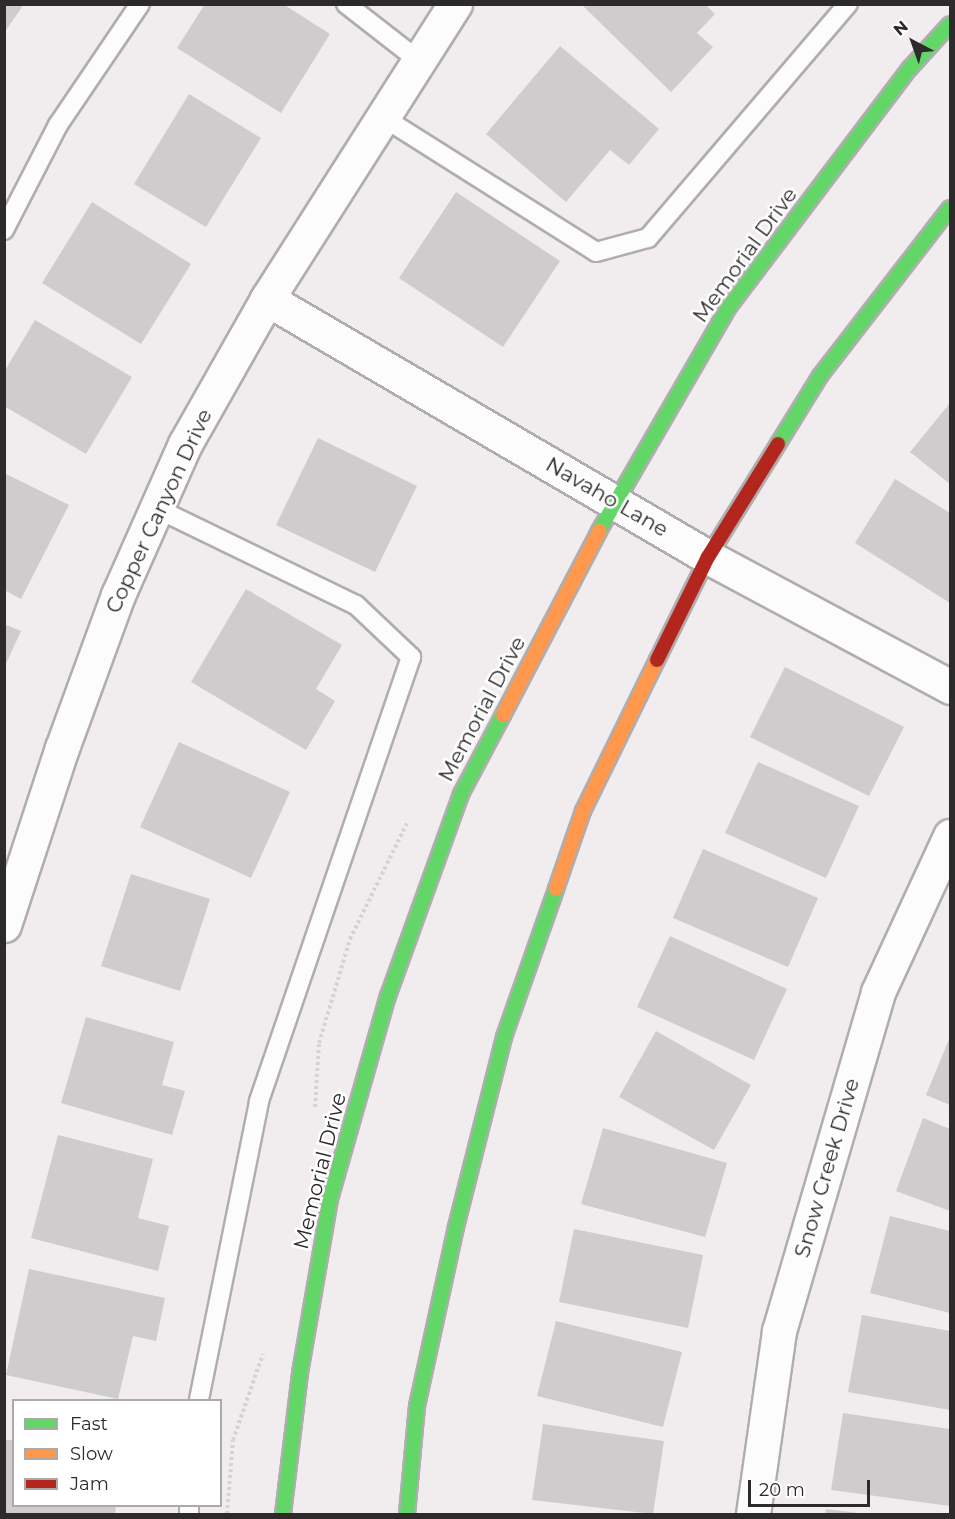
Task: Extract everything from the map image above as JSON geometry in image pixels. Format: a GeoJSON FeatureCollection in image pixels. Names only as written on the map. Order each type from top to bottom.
{"type":"FeatureCollection","features":[{"type":"Feature","properties":{"kind":"main road","name":"Memorial Drive"},"geometry":{"type":"LineString","coordinates":[[283,1515],[300,1373],[330,1198],[388,996],[460,794],[615,501],[729,307],[910,68],[951,24]]}},
{"type":"Feature","properties":{"kind":"main road"},"geometry":{"type":"LineString","coordinates":[[407,1515],[417,1406],[456,1227],[504,1036],[583,811],[708,557],[820,376],[951,208]]}},
{"type":"Feature","properties":{"kind":"street","name":"Copper Canyon Drive"},"geometry":{"type":"LineString","coordinates":[[5,920],[62,748],[118,595],[185,444],[267,299],[381,116],[455,4]]}},
{"type":"Feature","properties":{"kind":"street","name":"Navaho Lane"},"geometry":{"type":"LineString","coordinates":[[267,299],[708,557],[951,687]]}},
{"type":"Feature","properties":{"kind":"street","name":"Snow Creek Drive"},"geometry":{"type":"LineString","coordinates":[[753,1515],[780,1331],[878,992],[951,836]]}},
{"type":"Feature","properties":{"kind":"lane"},"geometry":{"type":"LineString","coordinates":[[4,230],[58,125],[140,4]]}},
{"type":"Feature","properties":{"kind":"lane"},"geometry":{"type":"LineString","coordinates":[[346,4],[418,60]]}},
{"type":"Feature","properties":{"kind":"lane"},"geometry":{"type":"LineString","coordinates":[[381,116],[596,252],[648,238],[848,4]]}},
{"type":"Feature","properties":{"kind":"lane"},"geometry":{"type":"LineString","coordinates":[[156,508],[356,605],[411,657],[259,1102],[199,1399]]}},
{"type":"Feature","properties":{"kind":"building"},"geometry":{"type":"Polygon","coordinates":[[[4,4],[24,4],[4,33],[4,4]]]}},
{"type":"Feature","properties":{"kind":"building"},"geometry":{"type":"Polygon","coordinates":[[[205,4],[283,4],[330,34],[281,113],[177,48],[205,4]]]}},
{"type":"Feature","properties":{"kind":"building"},"geometry":{"type":"Polygon","coordinates":[[[581,4],[705,4],[715,14],[697,33],[713,47],[671,92],[581,4]]]}},
{"type":"Feature","properties":{"kind":"building"},"geometry":{"type":"Polygon","coordinates":[[[560,46],[659,129],[629,165],[610,150],[566,202],[486,134],[560,46]]]}},
{"type":"Feature","properties":{"kind":"building"},"geometry":{"type":"Polygon","coordinates":[[[189,94],[261,138],[206,227],[134,184],[189,94]]]}},
{"type":"Feature","properties":{"kind":"building"},"geometry":{"type":"Polygon","coordinates":[[[456,192],[560,261],[503,347],[399,278],[456,192]]]}},
{"type":"Feature","properties":{"kind":"building"},"geometry":{"type":"Polygon","coordinates":[[[92,202],[191,264],[141,344],[42,283],[92,202]]]}},
{"type":"Feature","properties":{"kind":"building"},"geometry":{"type":"Polygon","coordinates":[[[35,320],[132,377],[86,454],[4,406],[4,372],[35,320]]]}},
{"type":"Feature","properties":{"kind":"building"},"geometry":{"type":"Polygon","coordinates":[[[950,403],[950,484],[910,452],[950,403]]]}},
{"type":"Feature","properties":{"kind":"building"},"geometry":{"type":"Polygon","coordinates":[[[318,438],[417,486],[375,572],[276,525],[318,438]]]}},
{"type":"Feature","properties":{"kind":"building"},"geometry":{"type":"Polygon","coordinates":[[[4,473],[69,505],[21,599],[4,590],[4,473]]]}},
{"type":"Feature","properties":{"kind":"building"},"geometry":{"type":"Polygon","coordinates":[[[895,479],[950,513],[950,603],[855,543],[895,479]]]}},
{"type":"Feature","properties":{"kind":"building"},"geometry":{"type":"Polygon","coordinates":[[[246,589],[342,645],[316,689],[335,701],[306,750],[191,682],[246,589]]]}},
{"type":"Feature","properties":{"kind":"building"},"geometry":{"type":"Polygon","coordinates":[[[4,624],[21,631],[4,668],[4,624]]]}},
{"type":"Feature","properties":{"kind":"building"},"geometry":{"type":"Polygon","coordinates":[[[785,667],[904,727],[869,796],[750,737],[785,667]]]}},
{"type":"Feature","properties":{"kind":"building"},"geometry":{"type":"Polygon","coordinates":[[[179,742],[290,792],[251,878],[140,827],[179,742]]]}},
{"type":"Feature","properties":{"kind":"building"},"geometry":{"type":"Polygon","coordinates":[[[758,762],[859,806],[826,878],[725,833],[758,762]]]}},
{"type":"Feature","properties":{"kind":"building"},"geometry":{"type":"Polygon","coordinates":[[[703,849],[818,898],[788,967],[673,918],[703,849]]]}},
{"type":"Feature","properties":{"kind":"building"},"geometry":{"type":"Polygon","coordinates":[[[131,874],[210,899],[180,991],[101,966],[131,874]]]}},
{"type":"Feature","properties":{"kind":"building"},"geometry":{"type":"Polygon","coordinates":[[[670,936],[787,989],[754,1060],[637,1007],[670,936]]]}},
{"type":"Feature","properties":{"kind":"building"},"geometry":{"type":"Polygon","coordinates":[[[86,1017],[174,1042],[162,1085],[185,1091],[172,1135],[61,1103],[86,1017]]]}},
{"type":"Feature","properties":{"kind":"building"},"geometry":{"type":"Polygon","coordinates":[[[656,1031],[751,1085],[714,1150],[619,1097],[656,1031]]]}},
{"type":"Feature","properties":{"kind":"building"},"geometry":{"type":"Polygon","coordinates":[[[950,1037],[950,1105],[926,1095],[950,1037]]]}},
{"type":"Feature","properties":{"kind":"building"},"geometry":{"type":"Polygon","coordinates":[[[923,1118],[950,1129],[950,1211],[896,1191],[923,1118]]]}},
{"type":"Feature","properties":{"kind":"building"},"geometry":{"type":"Polygon","coordinates":[[[603,1128],[727,1163],[705,1237],[581,1204],[603,1128]]]}},
{"type":"Feature","properties":{"kind":"building"},"geometry":{"type":"Polygon","coordinates":[[[58,1135],[153,1159],[138,1218],[169,1226],[158,1271],[31,1238],[58,1135]]]}},
{"type":"Feature","properties":{"kind":"building"},"geometry":{"type":"Polygon","coordinates":[[[890,1216],[950,1231],[950,1313],[870,1293],[890,1216]]]}},
{"type":"Feature","properties":{"kind":"building"},"geometry":{"type":"Polygon","coordinates":[[[574,1229],[703,1255],[688,1328],[559,1302],[574,1229]]]}},
{"type":"Feature","properties":{"kind":"building"},"geometry":{"type":"Polygon","coordinates":[[[29,1269],[165,1298],[156,1341],[133,1336],[118,1399],[6,1375],[29,1269]]]}},
{"type":"Feature","properties":{"kind":"building"},"geometry":{"type":"Polygon","coordinates":[[[862,1315],[950,1331],[950,1410],[848,1392],[862,1315]]]}},
{"type":"Feature","properties":{"kind":"building"},"geometry":{"type":"Polygon","coordinates":[[[556,1321],[682,1352],[663,1427],[537,1396],[556,1321]]]}},
{"type":"Feature","properties":{"kind":"building"},"geometry":{"type":"Polygon","coordinates":[[[843,1413],[950,1429],[950,1506],[831,1490],[843,1413]]]}},
{"type":"Feature","properties":{"kind":"building"},"geometry":{"type":"Polygon","coordinates":[[[543,1424],[664,1441],[653,1514],[532,1500],[543,1424]]]}},
{"type":"Feature","properties":{"kind":"building"},"geometry":{"type":"Polygon","coordinates":[[[4,1440],[12,1440],[12,1507],[116,1507],[115,1514],[4,1514],[4,1440]]]}},
{"type":"Feature","properties":{"kind":"building"},"geometry":{"type":"Polygon","coordinates":[[[826,1509],[858,1513],[825,1514],[826,1509]]]}},
{"type":"Feature","properties":{"kind":"traffic: fast"},"geometry":{"type":"LineString","coordinates":[[599,531],[729,307],[910,68],[950,24]]}},
{"type":"Feature","properties":{"kind":"traffic: fast"},"geometry":{"type":"LineString","coordinates":[[778,444],[820,376],[950,208]]}},
{"type":"Feature","properties":{"kind":"traffic: fast"},"geometry":{"type":"LineString","coordinates":[[283,1514],[300,1373],[330,1199],[388,996],[461,794],[503,715]]}},
{"type":"Feature","properties":{"kind":"traffic: fast"},"geometry":{"type":"LineString","coordinates":[[407,1514],[417,1406],[456,1227],[504,1037],[556,889]]}},
{"type":"Feature","properties":{"kind":"traffic: slow"},"geometry":{"type":"LineString","coordinates":[[503,715],[599,531]]}},
{"type":"Feature","properties":{"kind":"traffic: slow"},"geometry":{"type":"LineString","coordinates":[[556,889],[583,811],[657,660]]}},
{"type":"Feature","properties":{"kind":"traffic: jam"},"geometry":{"type":"LineString","coordinates":[[657,660],[708,557],[778,444]]}}]}
